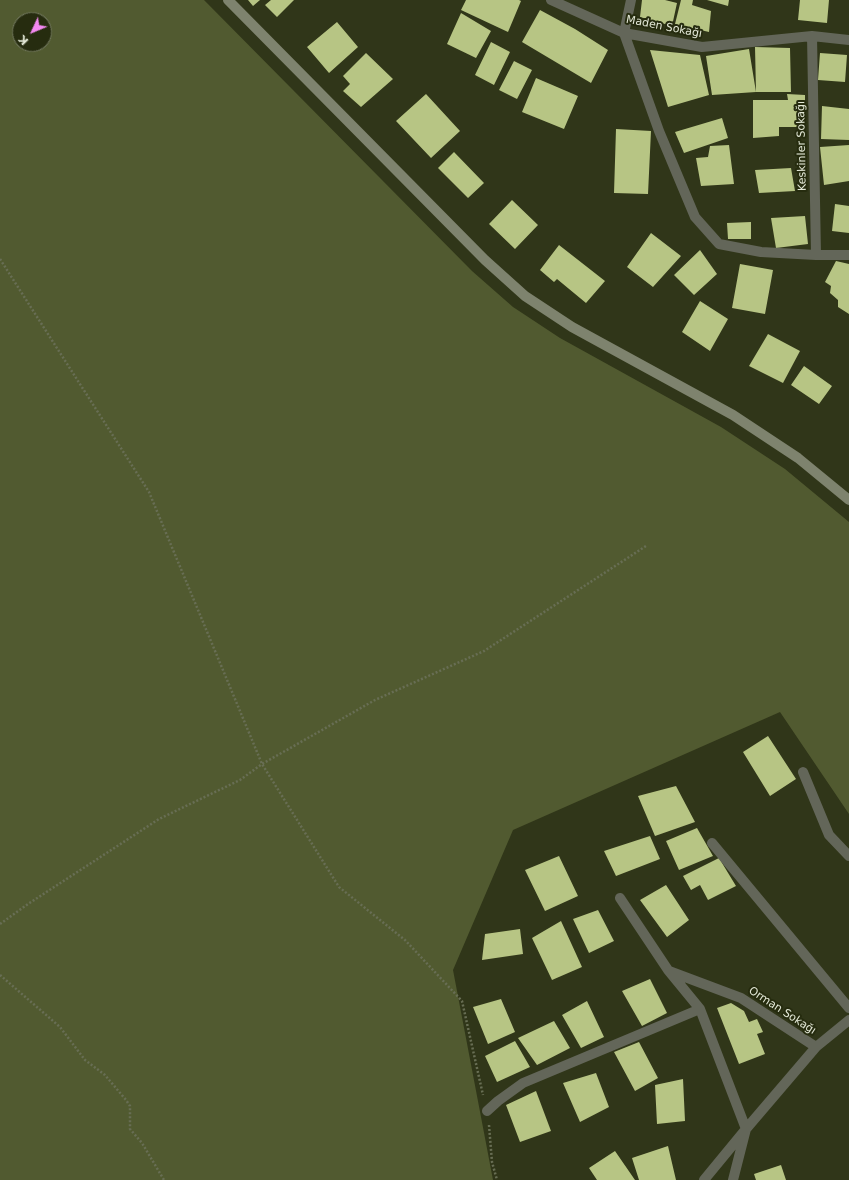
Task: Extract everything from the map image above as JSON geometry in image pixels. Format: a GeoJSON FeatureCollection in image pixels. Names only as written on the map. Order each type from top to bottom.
{"type":"FeatureCollection","features":[{"type":"Feature","properties":{"kind":"main road"},"geometry":{"type":"LineString","coordinates":[[228,0],[484,260],[525,296],[572,327],[733,415],[798,458],[849,500]]}},
{"type":"Feature","properties":{"kind":"street","name":"Maden Sokağı"},"geometry":{"type":"LineString","coordinates":[[551,0],[624,33],[702,47],[812,36],[849,40]]}},
{"type":"Feature","properties":{"kind":"street"},"geometry":{"type":"LineString","coordinates":[[631,0],[624,33],[659,131],[695,217],[719,244],[761,252],[849,255]]}},
{"type":"Feature","properties":{"kind":"street","name":"Keskinler Sokağı"},"geometry":{"type":"LineString","coordinates":[[812,36],[816,255]]}},
{"type":"Feature","properties":{"kind":"street"},"geometry":{"type":"LineString","coordinates":[[804,772],[829,835],[849,856]]}},
{"type":"Feature","properties":{"kind":"street"},"geometry":{"type":"LineString","coordinates":[[712,843],[849,1008]]}},
{"type":"Feature","properties":{"kind":"street"},"geometry":{"type":"LineString","coordinates":[[620,898],[668,970],[700,1009],[746,1129],[733,1180]]}},
{"type":"Feature","properties":{"kind":"street","name":"Orman Sokağı"},"geometry":{"type":"LineString","coordinates":[[668,970],[741,998],[816,1047]]}},
{"type":"Feature","properties":{"kind":"street"},"geometry":{"type":"LineString","coordinates":[[487,1112],[498,1101],[523,1083],[700,1009]]}},
{"type":"Feature","properties":{"kind":"street"},"geometry":{"type":"LineString","coordinates":[[704,1180],[816,1047],[849,1020]]}},
{"type":"Feature","properties":{"kind":"path"},"geometry":{"type":"LineString","coordinates":[[0,259],[149,492],[262,764],[339,887],[405,940],[462,1001],[487,1112],[492,1162],[497,1180]]}},
{"type":"Feature","properties":{"kind":"path"},"geometry":{"type":"LineString","coordinates":[[0,924],[159,818],[240,780],[262,764],[375,700],[484,651],[646,546]]}},
{"type":"Feature","properties":{"kind":"path"},"geometry":{"type":"LineString","coordinates":[[0,975],[60,1027],[85,1060],[105,1074],[126,1100],[130,1106],[130,1128],[142,1143],[164,1180]]}},
{"type":"Feature","properties":{"kind":"green space"},"geometry":{"type":"Polygon","coordinates":[[[0,0],[204,0],[472,271],[513,307],[560,338],[721,427],[785,469],[849,522],[849,814],[780,712],[513,830],[453,970],[493,1180],[0,1180],[0,0]]]}},
{"type":"Feature","properties":{"kind":"building"},"geometry":{"type":"Polygon","coordinates":[[[248,0],[260,0],[253,6],[248,0]]]}},
{"type":"Feature","properties":{"kind":"building"},"geometry":{"type":"Polygon","coordinates":[[[271,0],[294,0],[277,17],[265,5],[271,0]]]}},
{"type":"Feature","properties":{"kind":"building"},"geometry":{"type":"Polygon","coordinates":[[[466,0],[521,1],[508,32],[461,10],[466,0]]]}},
{"type":"Feature","properties":{"kind":"building"},"geometry":{"type":"Polygon","coordinates":[[[642,0],[665,0],[677,3],[672,26],[640,17],[642,0]]]}},
{"type":"Feature","properties":{"kind":"building"},"geometry":{"type":"Polygon","coordinates":[[[681,0],[693,0],[692,5],[711,11],[709,32],[675,24],[681,0]]]}},
{"type":"Feature","properties":{"kind":"building"},"geometry":{"type":"Polygon","coordinates":[[[707,0],[729,0],[728,6],[707,0]]]}},
{"type":"Feature","properties":{"kind":"building"},"geometry":{"type":"Polygon","coordinates":[[[800,0],[829,0],[827,23],[798,20],[800,0]]]}},
{"type":"Feature","properties":{"kind":"building"},"geometry":{"type":"Polygon","coordinates":[[[540,10],[575,29],[608,50],[591,83],[522,42],[540,10]]]}},
{"type":"Feature","properties":{"kind":"building"},"geometry":{"type":"Polygon","coordinates":[[[461,13],[491,31],[476,58],[447,44],[461,13]]]}},
{"type":"Feature","properties":{"kind":"building"},"geometry":{"type":"Polygon","coordinates":[[[337,22],[358,47],[329,73],[307,47],[337,22]]]}},
{"type":"Feature","properties":{"kind":"building"},"geometry":{"type":"Polygon","coordinates":[[[491,42],[510,52],[494,85],[475,75],[491,42]]]}},
{"type":"Feature","properties":{"kind":"building"},"geometry":{"type":"Polygon","coordinates":[[[755,47],[790,48],[791,92],[756,92],[755,47]]]}},
{"type":"Feature","properties":{"kind":"building"},"geometry":{"type":"Polygon","coordinates":[[[749,49],[756,92],[712,95],[706,56],[749,49]]]}},
{"type":"Feature","properties":{"kind":"building"},"geometry":{"type":"Polygon","coordinates":[[[650,50],[700,55],[709,95],[668,107],[650,50]]]}},
{"type":"Feature","properties":{"kind":"building"},"geometry":{"type":"Polygon","coordinates":[[[366,53],[393,79],[361,107],[343,91],[350,84],[343,76],[366,53]]]}},
{"type":"Feature","properties":{"kind":"building"},"geometry":{"type":"Polygon","coordinates":[[[820,53],[847,55],[845,82],[818,80],[820,53]]]}},
{"type":"Feature","properties":{"kind":"building"},"geometry":{"type":"Polygon","coordinates":[[[514,61],[532,70],[517,99],[499,90],[514,61]]]}},
{"type":"Feature","properties":{"kind":"building"},"geometry":{"type":"Polygon","coordinates":[[[536,78],[578,96],[564,129],[522,112],[536,78]]]}},
{"type":"Feature","properties":{"kind":"building"},"geometry":{"type":"Polygon","coordinates":[[[426,94],[460,131],[431,158],[396,121],[426,94]]]}},
{"type":"Feature","properties":{"kind":"building"},"geometry":{"type":"Polygon","coordinates":[[[787,94],[805,95],[805,127],[779,127],[779,136],[753,138],[753,100],[788,100],[787,94]]]}},
{"type":"Feature","properties":{"kind":"building"},"geometry":{"type":"Polygon","coordinates":[[[822,106],[849,109],[849,140],[821,139],[822,106]]]}},
{"type":"Feature","properties":{"kind":"building"},"geometry":{"type":"Polygon","coordinates":[[[722,118],[728,138],[684,153],[675,132],[722,118]]]}},
{"type":"Feature","properties":{"kind":"building"},"geometry":{"type":"Polygon","coordinates":[[[616,129],[651,131],[648,194],[614,193],[616,129]]]}},
{"type":"Feature","properties":{"kind":"building"},"geometry":{"type":"Polygon","coordinates":[[[729,145],[734,184],[701,186],[696,158],[708,157],[710,146],[729,145]]]}},
{"type":"Feature","properties":{"kind":"building"},"geometry":{"type":"Polygon","coordinates":[[[849,145],[849,181],[824,185],[820,147],[849,145]]]}},
{"type":"Feature","properties":{"kind":"building"},"geometry":{"type":"Polygon","coordinates":[[[454,152],[484,183],[468,198],[438,168],[454,152]]]}},
{"type":"Feature","properties":{"kind":"building"},"geometry":{"type":"Polygon","coordinates":[[[791,168],[795,191],[759,193],[755,170],[791,168]]]}},
{"type":"Feature","properties":{"kind":"building"},"geometry":{"type":"Polygon","coordinates":[[[512,200],[538,225],[515,249],[489,224],[512,200]]]}},
{"type":"Feature","properties":{"kind":"building"},"geometry":{"type":"Polygon","coordinates":[[[835,204],[849,206],[849,233],[832,231],[835,204]]]}},
{"type":"Feature","properties":{"kind":"building"},"geometry":{"type":"Polygon","coordinates":[[[805,216],[808,244],[776,248],[771,218],[805,216]]]}},
{"type":"Feature","properties":{"kind":"building"},"geometry":{"type":"Polygon","coordinates":[[[751,222],[751,239],[728,239],[727,223],[751,222]]]}},
{"type":"Feature","properties":{"kind":"building"},"geometry":{"type":"Polygon","coordinates":[[[651,233],[681,256],[653,287],[627,267],[651,233]]]}},
{"type":"Feature","properties":{"kind":"building"},"geometry":{"type":"Polygon","coordinates":[[[559,245],[605,281],[586,303],[557,279],[554,282],[540,270],[559,245]]]}},
{"type":"Feature","properties":{"kind":"building"},"geometry":{"type":"Polygon","coordinates":[[[700,250],[717,274],[694,295],[674,275],[700,250]]]}},
{"type":"Feature","properties":{"kind":"building"},"geometry":{"type":"Polygon","coordinates":[[[836,261],[849,264],[849,314],[838,307],[838,300],[830,293],[831,286],[825,282],[836,261]]]}},
{"type":"Feature","properties":{"kind":"building"},"geometry":{"type":"Polygon","coordinates":[[[740,264],[773,270],[765,314],[732,308],[740,264]]]}},
{"type":"Feature","properties":{"kind":"building"},"geometry":{"type":"Polygon","coordinates":[[[700,301],[728,319],[710,351],[682,332],[700,301]]]}},
{"type":"Feature","properties":{"kind":"building"},"geometry":{"type":"Polygon","coordinates":[[[768,334],[800,351],[783,383],[749,366],[768,334]]]}},
{"type":"Feature","properties":{"kind":"building"},"geometry":{"type":"Polygon","coordinates":[[[804,366],[832,386],[819,404],[791,385],[804,366]]]}},
{"type":"Feature","properties":{"kind":"building"},"geometry":{"type":"Polygon","coordinates":[[[768,736],[796,779],[770,796],[743,752],[768,736]]]}},
{"type":"Feature","properties":{"kind":"building"},"geometry":{"type":"Polygon","coordinates":[[[676,786],[695,822],[655,836],[638,796],[676,786]]]}},
{"type":"Feature","properties":{"kind":"building"},"geometry":{"type":"Polygon","coordinates":[[[697,828],[713,856],[679,870],[666,841],[697,828]]]}},
{"type":"Feature","properties":{"kind":"building"},"geometry":{"type":"Polygon","coordinates":[[[650,836],[660,859],[616,876],[604,851],[650,836]]]}},
{"type":"Feature","properties":{"kind":"building"},"geometry":{"type":"Polygon","coordinates":[[[559,856],[578,896],[545,911],[525,870],[559,856]]]}},
{"type":"Feature","properties":{"kind":"building"},"geometry":{"type":"Polygon","coordinates":[[[719,858],[736,886],[708,900],[700,885],[691,890],[683,876],[719,858]]]}},
{"type":"Feature","properties":{"kind":"building"},"geometry":{"type":"Polygon","coordinates":[[[666,885],[689,920],[667,937],[640,900],[666,885]]]}},
{"type":"Feature","properties":{"kind":"building"},"geometry":{"type":"Polygon","coordinates":[[[598,910],[614,941],[589,953],[573,919],[598,910]]]}},
{"type":"Feature","properties":{"kind":"building"},"geometry":{"type":"Polygon","coordinates":[[[561,921],[582,967],[552,980],[532,938],[561,921]]]}},
{"type":"Feature","properties":{"kind":"building"},"geometry":{"type":"Polygon","coordinates":[[[520,929],[523,954],[482,960],[485,934],[520,929]]]}},
{"type":"Feature","properties":{"kind":"building"},"geometry":{"type":"Polygon","coordinates":[[[650,979],[667,1013],[642,1026],[622,991],[650,979]]]}},
{"type":"Feature","properties":{"kind":"building"},"geometry":{"type":"Polygon","coordinates":[[[501,999],[515,1032],[488,1044],[473,1007],[501,999]]]}},
{"type":"Feature","properties":{"kind":"building"},"geometry":{"type":"Polygon","coordinates":[[[587,1001],[604,1037],[581,1048],[562,1015],[587,1001]]]}},
{"type":"Feature","properties":{"kind":"building"},"geometry":{"type":"Polygon","coordinates":[[[731,1003],[744,1011],[749,1022],[757,1019],[763,1032],[757,1034],[765,1054],[739,1064],[717,1008],[731,1003]]]}},
{"type":"Feature","properties":{"kind":"building"},"geometry":{"type":"Polygon","coordinates":[[[554,1021],[570,1048],[537,1065],[518,1038],[554,1021]]]}},
{"type":"Feature","properties":{"kind":"building"},"geometry":{"type":"Polygon","coordinates":[[[515,1041],[530,1067],[497,1082],[485,1056],[515,1041]]]}},
{"type":"Feature","properties":{"kind":"building"},"geometry":{"type":"Polygon","coordinates":[[[639,1042],[658,1078],[635,1091],[614,1052],[639,1042]]]}},
{"type":"Feature","properties":{"kind":"building"},"geometry":{"type":"Polygon","coordinates":[[[596,1073],[609,1107],[580,1122],[563,1083],[596,1073]]]}},
{"type":"Feature","properties":{"kind":"building"},"geometry":{"type":"Polygon","coordinates":[[[683,1079],[685,1121],[657,1124],[655,1085],[683,1079]]]}},
{"type":"Feature","properties":{"kind":"building"},"geometry":{"type":"Polygon","coordinates":[[[536,1091],[551,1131],[520,1142],[506,1105],[536,1091]]]}},
{"type":"Feature","properties":{"kind":"building"},"geometry":{"type":"Polygon","coordinates":[[[668,1146],[676,1180],[639,1180],[632,1158],[668,1146]]]}},
{"type":"Feature","properties":{"kind":"building"},"geometry":{"type":"Polygon","coordinates":[[[615,1151],[635,1180],[597,1180],[589,1168],[615,1151]]]}},
{"type":"Feature","properties":{"kind":"building"},"geometry":{"type":"Polygon","coordinates":[[[781,1165],[786,1180],[756,1180],[754,1174],[781,1165]]]}}]}
